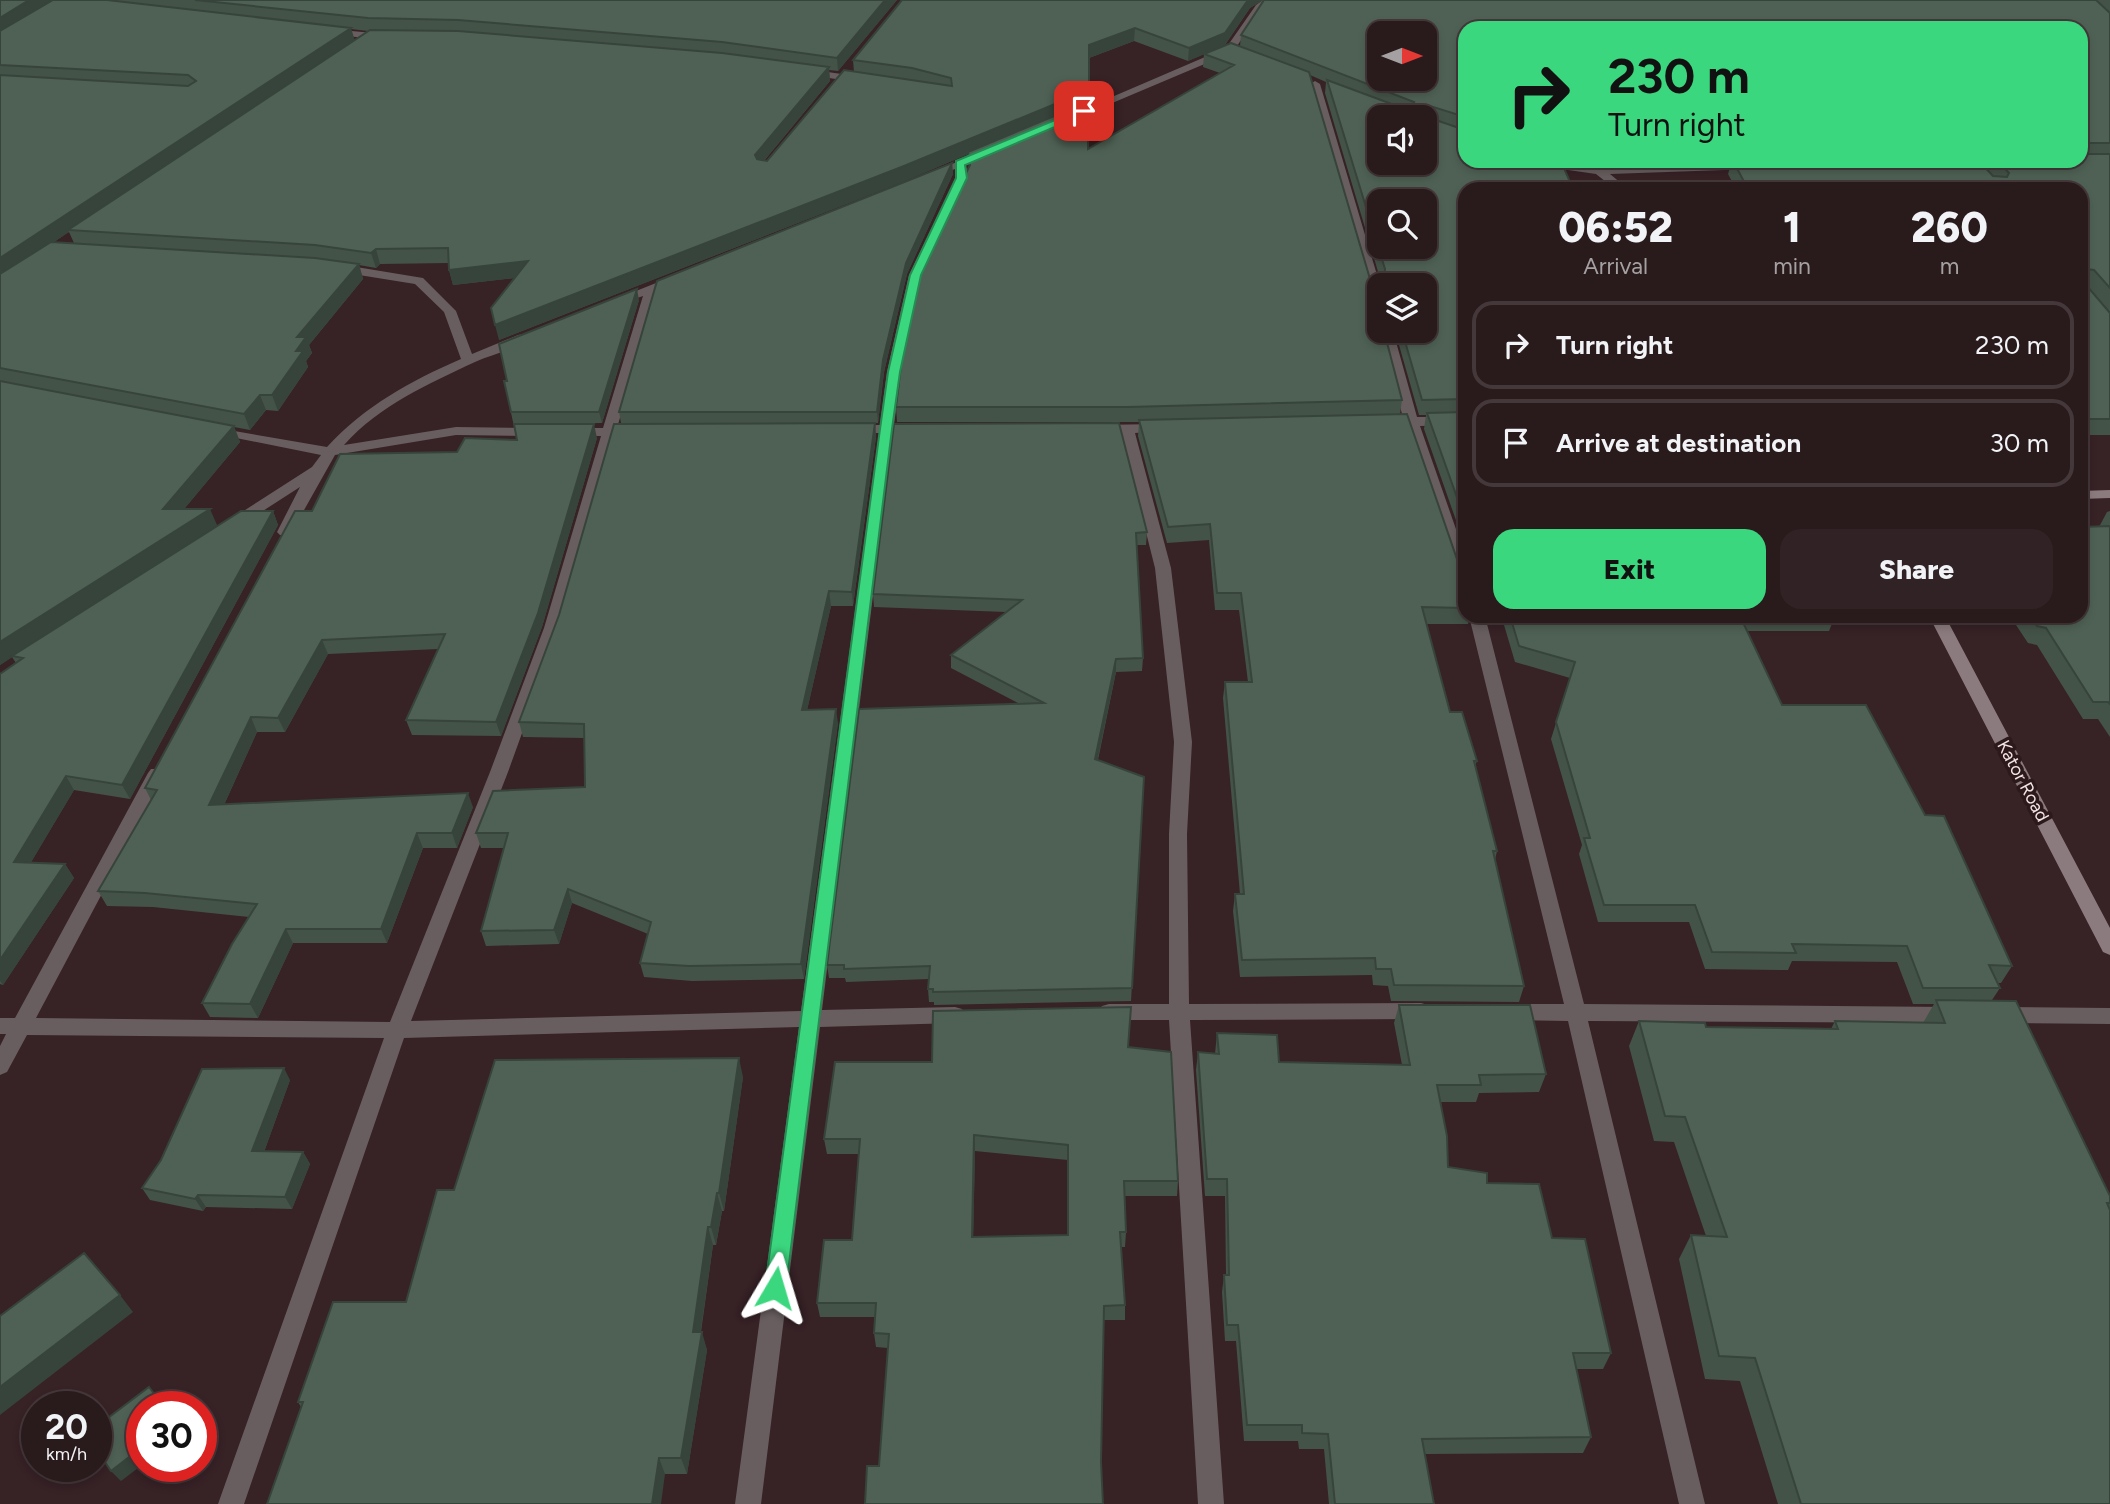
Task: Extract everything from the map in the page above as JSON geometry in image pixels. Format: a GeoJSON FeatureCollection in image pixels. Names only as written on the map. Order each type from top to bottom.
{"type":"FeatureCollection","features":[{"type":"Feature","properties":{"kind":"main road"},"geometry":{"type":"LineString","coordinates":[[2088,495],[2110,494]]}},
{"type":"Feature","properties":{"kind":"main road","name":"Kator Road"},"geometry":{"type":"LineString","coordinates":[[1941,623],[2110,947]]}},
{"type":"Feature","properties":{"kind":"street"},"geometry":{"type":"LineString","coordinates":[[1059,121],[1230,50],[1259,7],[1269,0]]}},
{"type":"Feature","properties":{"kind":"street"},"geometry":{"type":"LineString","coordinates":[[315,30],[370,37],[396,37]]}},
{"type":"Feature","properties":{"kind":"street"},"geometry":{"type":"LineString","coordinates":[[359,44],[370,37]]}},
{"type":"Feature","properties":{"kind":"street"},"geometry":{"type":"LineString","coordinates":[[1230,50],[1242,55]]}},
{"type":"Feature","properties":{"kind":"street"},"geometry":{"type":"LineString","coordinates":[[791,70],[848,73],[871,81]]}},
{"type":"Feature","properties":{"kind":"street"},"geometry":{"type":"LineString","coordinates":[[835,88],[848,73]]}},
{"type":"Feature","properties":{"kind":"street"},"geometry":{"type":"LineString","coordinates":[[1303,79],[1328,89]]}},
{"type":"Feature","properties":{"kind":"street"},"geometry":{"type":"LineString","coordinates":[[1315,84],[1370,273]]}},
{"type":"Feature","properties":{"kind":"street"},"geometry":{"type":"LineString","coordinates":[[923,179],[997,148]]}},
{"type":"Feature","properties":{"kind":"street"},"geometry":{"type":"LineString","coordinates":[[748,1504],[894,372],[915,275],[961,178],[960,163]]}},
{"type":"Feature","properties":{"kind":"street"},"geometry":{"type":"LineString","coordinates":[[1578,168],[1600,171],[1701,168]]}},
{"type":"Feature","properties":{"kind":"street"},"geometry":{"type":"LineString","coordinates":[[1600,171],[1613,182]]}},
{"type":"Feature","properties":{"kind":"street"},"geometry":{"type":"LineString","coordinates":[[320,266],[419,281],[450,311],[468,361]]}},
{"type":"Feature","properties":{"kind":"street"},"geometry":{"type":"LineString","coordinates":[[599,308],[690,274]]}},
{"type":"Feature","properties":{"kind":"street"},"geometry":{"type":"LineString","coordinates":[[231,1504],[397,1030],[499,772],[552,628],[652,289]]}},
{"type":"Feature","properties":{"kind":"street"},"geometry":{"type":"LineString","coordinates":[[279,542],[329,452],[363,417],[437,373],[539,332]]}},
{"type":"Feature","properties":{"kind":"street"},"geometry":{"type":"LineString","coordinates":[[1390,343],[1411,421],[1458,558]]}},
{"type":"Feature","properties":{"kind":"street"},"geometry":{"type":"LineString","coordinates":[[1371,422],[1458,421]]}},
{"type":"Feature","properties":{"kind":"street"},"geometry":{"type":"LineString","coordinates":[[206,428],[329,452],[456,431],[649,432]]}},
{"type":"Feature","properties":{"kind":"street"},"geometry":{"type":"LineString","coordinates":[[1087,429],[1181,428]]}},
{"type":"Feature","properties":{"kind":"street"},"geometry":{"type":"LineString","coordinates":[[830,429],[926,429]]}},
{"type":"Feature","properties":{"kind":"street"},"geometry":{"type":"LineString","coordinates":[[1127,429],[1163,568],[1183,743],[1178,834],[1179,1011],[1211,1504]]}},
{"type":"Feature","properties":{"kind":"street"},"geometry":{"type":"LineString","coordinates":[[216,535],[318,470]]}},
{"type":"Feature","properties":{"kind":"street"},"geometry":{"type":"LineString","coordinates":[[1480,623],[1576,1012],[1692,1504]]}},
{"type":"Feature","properties":{"kind":"street"},"geometry":{"type":"LineString","coordinates":[[0,1066],[164,760]]}},
{"type":"Feature","properties":{"kind":"street"},"geometry":{"type":"LineString","coordinates":[[1083,1013],[1439,1012]]}},
{"type":"Feature","properties":{"kind":"street"},"geometry":{"type":"LineString","coordinates":[[1494,1012],[2110,1016]]}},
{"type":"Feature","properties":{"kind":"street"},"geometry":{"type":"LineString","coordinates":[[0,1026],[397,1030],[974,1015]]}},
{"type":"Feature","properties":{"kind":"building"},"geometry":{"type":"Polygon","coordinates":[[[0,0],[29,0],[0,18],[0,0]]]}},
{"type":"Feature","properties":{"kind":"building"},"geometry":{"type":"Polygon","coordinates":[[[53,0],[107,0],[351,28],[0,258],[0,75],[188,86],[196,81],[188,75],[0,65],[0,31],[53,0]]]}},
{"type":"Feature","properties":{"kind":"building"},"geometry":{"type":"Polygon","coordinates":[[[195,0],[885,0],[837,58],[722,42],[458,20],[368,18],[195,0]]]}},
{"type":"Feature","properties":{"kind":"building"},"geometry":{"type":"Polygon","coordinates":[[[902,0],[1248,0],[1225,33],[1189,48],[1135,28],[1089,45],[1089,90],[904,166],[495,325],[491,308],[528,261],[449,270],[448,248],[376,249],[371,253],[315,245],[68,230],[370,30],[458,31],[722,53],[829,67],[755,155],[757,159],[767,161],[844,70],[952,86],[951,78],[912,68],[853,60],[902,0]]]}},
{"type":"Feature","properties":{"kind":"building"},"geometry":{"type":"Polygon","coordinates":[[[1264,0],[2096,0],[2110,13],[2110,143],[2088,143],[2088,21],[1458,21],[1458,115],[1437,108],[1437,105],[1412,105],[1414,102],[1386,91],[1437,91],[1437,21],[1367,21],[1367,84],[1241,35],[1264,0]]]}},
{"type":"Feature","properties":{"kind":"building"},"geometry":{"type":"Polygon","coordinates":[[[1231,43],[1309,72],[1368,273],[1367,343],[1387,343],[1402,400],[1128,407],[896,407],[902,357],[923,261],[970,165],[968,152],[1088,102],[1088,149],[1234,65],[1204,54],[1231,43]]]}},
{"type":"Feature","properties":{"kind":"building"},"geometry":{"type":"Polygon","coordinates":[[[1327,80],[1394,105],[1367,105],[1367,175],[1437,175],[1437,120],[1458,128],[1458,168],[1564,168],[1570,182],[1458,182],[1458,399],[1422,400],[1405,343],[1437,343],[1437,273],[1385,273],[1382,259],[1437,259],[1437,189],[1367,189],[1367,210],[1327,80]]]}},
{"type":"Feature","properties":{"kind":"building"},"geometry":{"type":"Polygon","coordinates":[[[2088,154],[2110,154],[2110,288],[2094,270],[2088,269],[2088,182],[1744,182],[1737,168],[1986,168],[1993,176],[2007,177],[2009,173],[2004,168],[2088,168],[2088,154]]]}},
{"type":"Feature","properties":{"kind":"building"},"geometry":{"type":"Polygon","coordinates":[[[952,163],[906,263],[883,360],[877,412],[619,412],[657,281],[952,163]]]}},
{"type":"Feature","properties":{"kind":"building"},"geometry":{"type":"Polygon","coordinates":[[[51,242],[315,258],[359,264],[297,337],[306,337],[296,351],[303,351],[272,395],[260,395],[244,414],[0,368],[0,274],[51,242]]]}},
{"type":"Feature","properties":{"kind":"building"},"geometry":{"type":"Polygon","coordinates":[[[2088,287],[2110,313],[2110,419],[2088,419],[2088,287]]]}},
{"type":"Feature","properties":{"kind":"building"},"geometry":{"type":"Polygon","coordinates":[[[637,289],[599,412],[511,412],[499,344],[637,289]]]}},
{"type":"Feature","properties":{"kind":"building"},"geometry":{"type":"Polygon","coordinates":[[[0,381],[234,426],[163,509],[210,509],[0,642],[0,381]]]}},
{"type":"Feature","properties":{"kind":"building"},"geometry":{"type":"Polygon","coordinates":[[[1458,412],[1458,500],[1427,413],[1458,412]]]}},
{"type":"Feature","properties":{"kind":"building"},"geometry":{"type":"Polygon","coordinates":[[[1407,414],[1458,562],[1458,608],[1422,607],[1450,712],[1462,712],[1477,761],[1474,761],[1497,851],[1493,851],[1524,986],[1394,985],[1391,969],[1376,969],[1375,958],[1242,960],[1235,894],[1244,894],[1225,682],[1252,682],[1241,593],[1217,593],[1210,524],[1168,527],[1139,420],[1407,414]]]}},
{"type":"Feature","properties":{"kind":"building"},"geometry":{"type":"Polygon","coordinates":[[[875,423],[852,592],[829,591],[802,710],[836,709],[801,964],[689,966],[640,963],[651,922],[568,889],[554,930],[481,931],[508,833],[476,833],[493,791],[585,787],[584,724],[519,722],[559,615],[614,424],[875,423]]]}},
{"type":"Feature","properties":{"kind":"building"},"geometry":{"type":"Polygon","coordinates":[[[1119,423],[1147,532],[1136,533],[1143,658],[1116,659],[1095,759],[1144,777],[1132,988],[933,992],[933,989],[928,989],[930,966],[844,969],[844,965],[827,965],[859,709],[1044,703],[951,655],[1022,600],[873,594],[894,424],[1119,423]]]}},
{"type":"Feature","properties":{"kind":"building"},"geometry":{"type":"Polygon","coordinates":[[[514,424],[594,424],[538,613],[496,722],[406,720],[445,634],[322,640],[278,718],[251,717],[209,805],[468,793],[452,833],[417,833],[381,929],[286,929],[250,1004],[202,1003],[232,944],[257,904],[98,891],[157,790],[145,788],[295,511],[312,511],[340,454],[457,452],[465,438],[517,440],[514,424]]]}},
{"type":"Feature","properties":{"kind":"building"},"geometry":{"type":"Polygon","coordinates":[[[241,511],[273,511],[122,785],[66,776],[14,862],[65,864],[0,960],[0,674],[23,658],[12,656],[241,511]]]}},
{"type":"Feature","properties":{"kind":"building"},"geometry":{"type":"Polygon","coordinates":[[[2110,526],[2110,704],[2093,702],[2046,628],[2035,623],[2088,623],[2088,527],[2110,526]]]}},
{"type":"Feature","properties":{"kind":"building"},"geometry":{"type":"Polygon","coordinates":[[[1512,623],[1743,623],[1782,705],[1866,705],[1925,815],[1944,816],[2012,966],[1989,965],[2000,988],[1923,988],[1907,946],[1792,944],[1796,953],[1712,952],[1695,905],[1604,905],[1584,838],[1590,838],[1556,722],[1575,662],[1519,646],[1512,623]]]}},
{"type":"Feature","properties":{"kind":"building"},"geometry":{"type":"Polygon","coordinates":[[[1936,1000],[2016,1001],[2110,1196],[2110,1203],[2107,1203],[2110,1210],[2110,1504],[1801,1504],[1755,1358],[1719,1356],[1691,1235],[1727,1237],[1685,1117],[1665,1116],[1639,1021],[1705,1023],[1706,1027],[1838,1029],[1835,1021],[1945,1023],[1936,1000]]]}},
{"type":"Feature","properties":{"kind":"building"},"geometry":{"type":"Polygon","coordinates":[[[1399,1005],[1530,1005],[1546,1074],[1479,1075],[1481,1085],[1437,1085],[1447,1136],[1448,1167],[1487,1173],[1487,1183],[1539,1184],[1552,1238],[1585,1239],[1611,1353],[1573,1353],[1591,1437],[1422,1439],[1434,1504],[1335,1504],[1328,1434],[1302,1433],[1302,1425],[1247,1425],[1238,1325],[1227,1325],[1224,1275],[1229,1275],[1227,1179],[1207,1179],[1198,1052],[1219,1054],[1217,1033],[1277,1035],[1279,1062],[1410,1065],[1399,1005]]]}},
{"type":"Feature","properties":{"kind":"building"},"geometry":{"type":"Polygon","coordinates":[[[1131,1007],[1128,1047],[1171,1052],[1178,1181],[1124,1181],[1126,1232],[1120,1232],[1125,1305],[1104,1306],[1101,1462],[1103,1504],[865,1504],[867,1466],[879,1466],[889,1334],[874,1333],[876,1303],[817,1303],[824,1240],[852,1240],[860,1139],[824,1139],[835,1062],[932,1062],[933,1011],[1131,1007]],[[974,1135],[972,1237],[1068,1235],[1068,1145],[974,1135]]]}},
{"type":"Feature","properties":{"kind":"building"},"geometry":{"type":"Polygon","coordinates":[[[739,1058],[719,1193],[711,1227],[708,1227],[693,1332],[702,1332],[681,1458],[659,1458],[652,1504],[267,1504],[303,1402],[298,1402],[333,1302],[406,1302],[437,1190],[454,1190],[495,1060],[739,1058]]]}},
{"type":"Feature","properties":{"kind":"building"},"geometry":{"type":"Polygon","coordinates":[[[284,1068],[252,1151],[303,1152],[285,1197],[198,1195],[195,1199],[142,1188],[161,1160],[202,1069],[284,1068]]]}},
{"type":"Feature","properties":{"kind":"building"},"geometry":{"type":"Polygon","coordinates":[[[84,1253],[120,1295],[0,1387],[0,1316],[84,1253]]]}},
{"type":"Feature","properties":{"kind":"building"},"geometry":{"type":"Polygon","coordinates":[[[126,1404],[126,1459],[112,1470],[112,1415],[126,1404]]]}},
{"type":"Feature","properties":{"kind":"route"},"geometry":{"type":"LineString","coordinates":[[775,1288],[886,429],[894,372],[915,275],[961,178],[960,163],[1084,111]]}}]}
